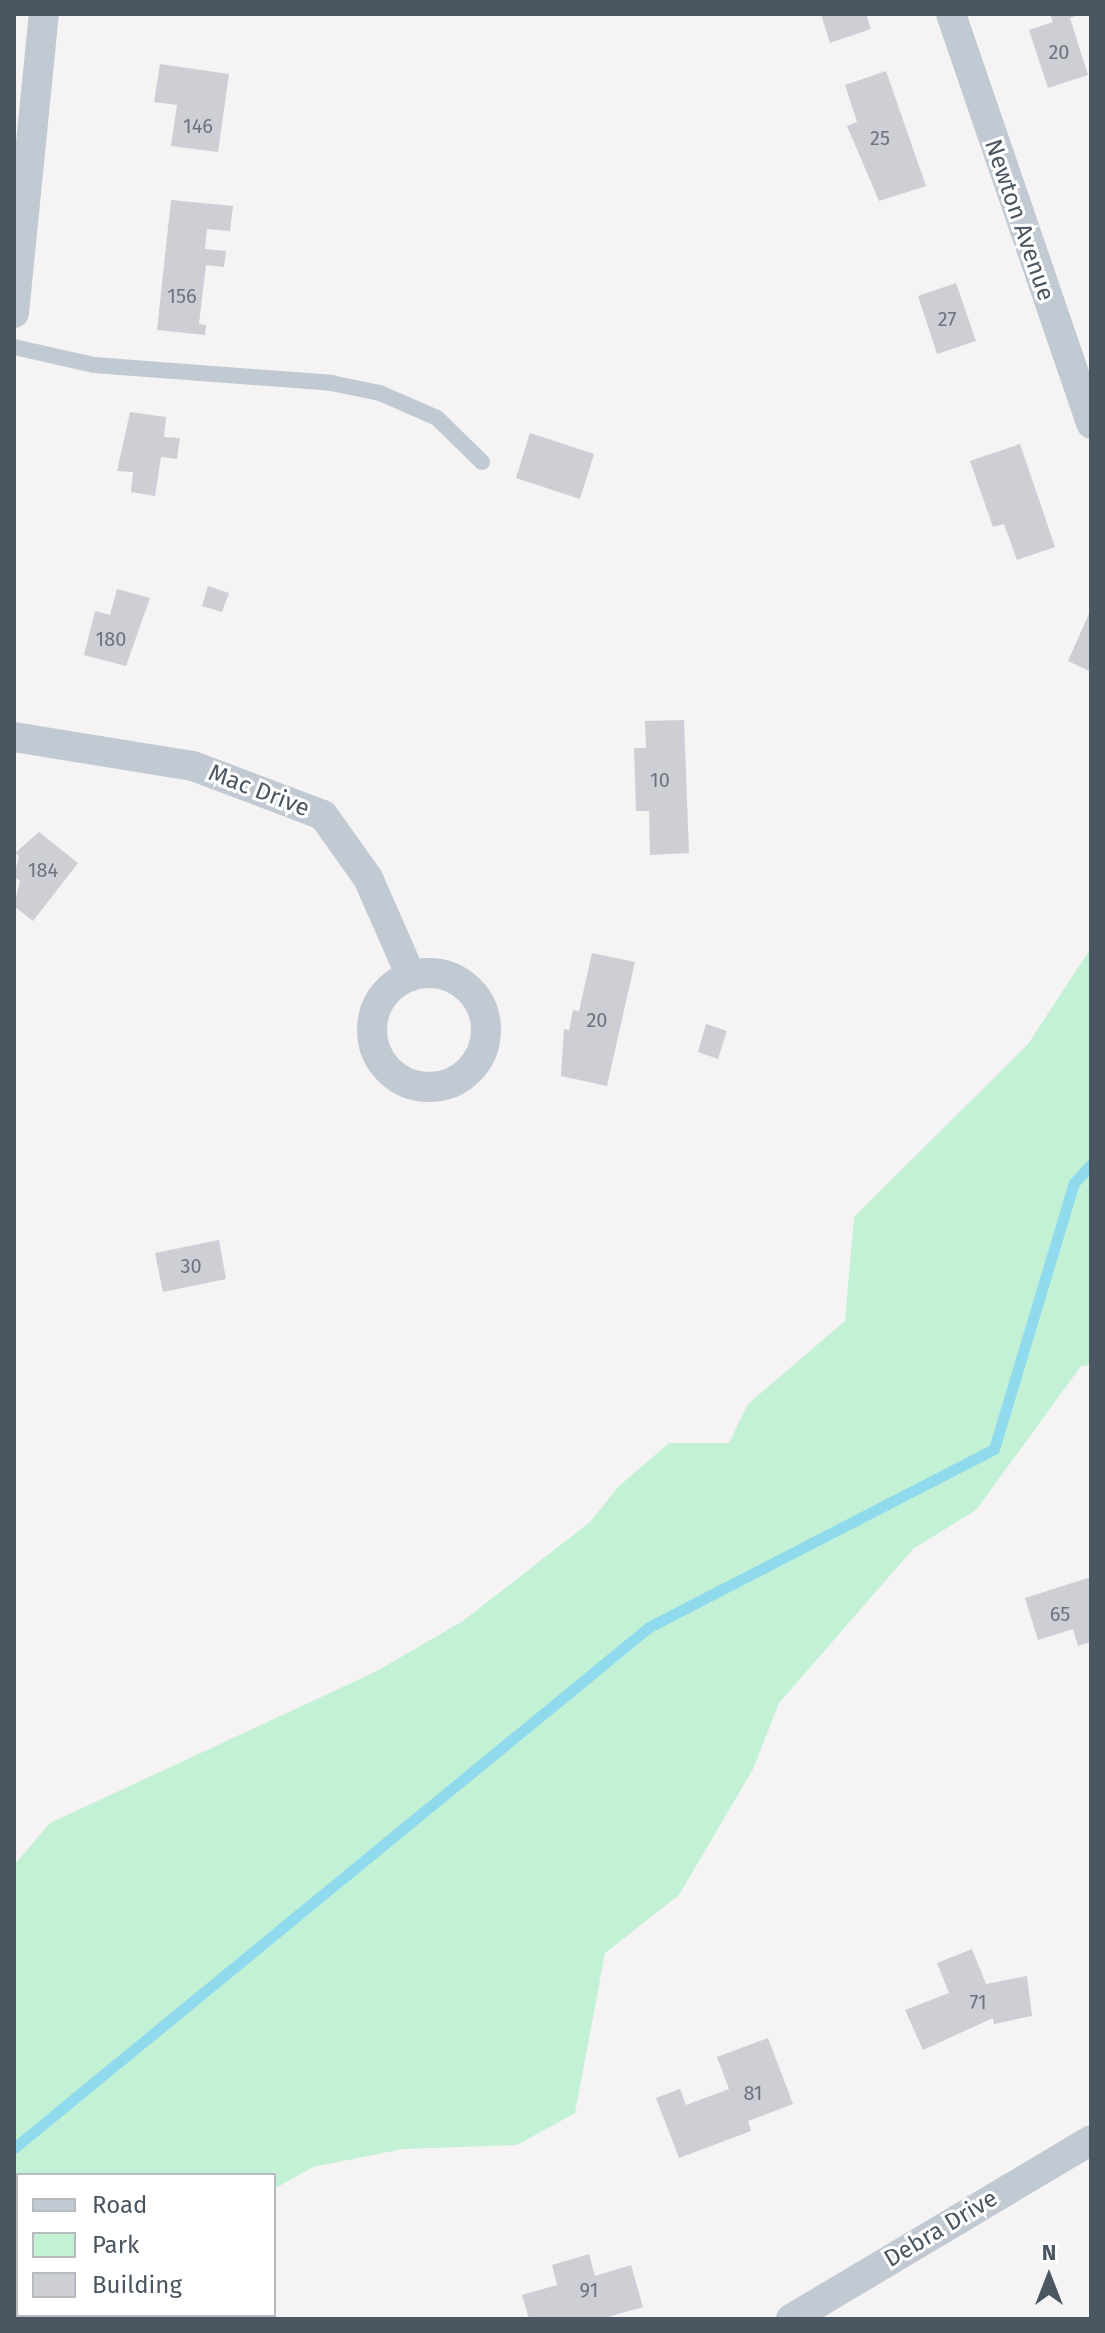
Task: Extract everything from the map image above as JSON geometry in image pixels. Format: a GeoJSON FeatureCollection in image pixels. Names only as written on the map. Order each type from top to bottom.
{"type":"FeatureCollection","features":[{"type":"Feature","properties":{"kind":"street"},"geometry":{"type":"LineString","coordinates":[[14,313],[21,180],[44,14]]}},
{"type":"Feature","properties":{"kind":"street","name":"Newton Avenue"},"geometry":{"type":"LineString","coordinates":[[951,14],[1091,424]]}},
{"type":"Feature","properties":{"kind":"street","name":"Mac Drive"},"geometry":{"type":"LineString","coordinates":[[14,737],[193,766],[323,815],[368,878],[411,976]]}},
{"type":"Feature","properties":{"kind":"street","name":"Debra Drive"},"geometry":{"type":"LineString","coordinates":[[791,2319],[1091,2140]]}},
{"type":"Feature","properties":{"kind":"lane"},"geometry":{"type":"LineString","coordinates":[[14,347],[94,365],[331,383],[380,393],[437,418],[482,462]]}},
{"type":"Feature","properties":{"kind":"green space"},"geometry":{"type":"Polygon","coordinates":[[[1091,948],[1091,1365],[1081,1366],[976,1510],[913,1549],[779,1703],[753,1769],[679,1895],[605,1953],[575,2113],[517,2145],[403,2149],[313,2167],[276,2188],[276,2173],[16,2173],[16,2317],[108,2317],[14,2319],[14,1865],[50,1823],[375,1672],[463,1621],[590,1522],[618,1487],[669,1443],[729,1443],[748,1404],[845,1321],[854,1217],[1028,1044],[1091,948]]]}},
{"type":"Feature","properties":{"kind":"building"},"geometry":{"type":"Polygon","coordinates":[[[821,14],[866,14],[871,29],[830,43],[821,14]]]}},
{"type":"Feature","properties":{"kind":"building"},"geometry":{"type":"Polygon","coordinates":[[[1050,14],[1081,14],[1070,18],[1088,75],[1048,88],[1029,30],[1053,22],[1050,14]]]}},
{"type":"Feature","properties":{"kind":"building"},"geometry":{"type":"Polygon","coordinates":[[[160,64],[229,74],[218,152],[171,146],[177,105],[154,102],[160,64]]]}},
{"type":"Feature","properties":{"kind":"building"},"geometry":{"type":"Polygon","coordinates":[[[886,71],[926,186],[879,201],[847,126],[857,122],[845,85],[886,71]]]}},
{"type":"Feature","properties":{"kind":"building"},"geometry":{"type":"Polygon","coordinates":[[[171,200],[233,206],[230,231],[207,229],[205,249],[226,251],[224,267],[206,265],[199,324],[206,325],[205,335],[157,330],[171,200]]]}},
{"type":"Feature","properties":{"kind":"building"},"geometry":{"type":"Polygon","coordinates":[[[956,283],[976,341],[937,354],[918,296],[956,283]]]}},
{"type":"Feature","properties":{"kind":"building"},"geometry":{"type":"Polygon","coordinates":[[[130,412],[166,417],[164,437],[180,438],[177,459],[161,457],[155,496],[131,492],[133,472],[117,471],[130,412]]]}},
{"type":"Feature","properties":{"kind":"building"},"geometry":{"type":"Polygon","coordinates":[[[530,433],[594,454],[580,499],[516,478],[530,433]]]}},
{"type":"Feature","properties":{"kind":"building"},"geometry":{"type":"Polygon","coordinates":[[[1020,444],[1055,547],[1017,560],[1004,524],[993,527],[970,461],[1020,444]]]}},
{"type":"Feature","properties":{"kind":"building"},"geometry":{"type":"Polygon","coordinates":[[[208,586],[229,593],[222,612],[202,606],[208,586]]]}},
{"type":"Feature","properties":{"kind":"building"},"geometry":{"type":"Polygon","coordinates":[[[117,589],[150,598],[126,666],[84,655],[95,611],[110,615],[117,589]]]}},
{"type":"Feature","properties":{"kind":"building"},"geometry":{"type":"Polygon","coordinates":[[[1091,609],[1091,672],[1068,661],[1091,609]]]}},
{"type":"Feature","properties":{"kind":"building"},"geometry":{"type":"Polygon","coordinates":[[[684,720],[689,853],[650,855],[649,811],[636,811],[634,748],[646,748],[645,721],[684,720]]]}},
{"type":"Feature","properties":{"kind":"building"},"geometry":{"type":"Polygon","coordinates":[[[39,832],[78,863],[33,921],[14,906],[20,881],[14,877],[19,856],[15,853],[39,832]]]}},
{"type":"Feature","properties":{"kind":"building"},"geometry":{"type":"Polygon","coordinates":[[[592,953],[635,962],[607,1086],[561,1076],[564,1029],[569,1030],[573,1010],[579,1011],[592,953]]]}},
{"type":"Feature","properties":{"kind":"building"},"geometry":{"type":"Polygon","coordinates":[[[706,1024],[727,1031],[718,1059],[698,1052],[706,1024]]]}},
{"type":"Feature","properties":{"kind":"building"},"geometry":{"type":"Polygon","coordinates":[[[219,1240],[226,1279],[163,1292],[155,1253],[219,1240]]]}},
{"type":"Feature","properties":{"kind":"building"},"geometry":{"type":"Polygon","coordinates":[[[1091,1577],[1091,1642],[1078,1646],[1073,1629],[1038,1640],[1025,1598],[1091,1577]]]}},
{"type":"Feature","properties":{"kind":"building"},"geometry":{"type":"Polygon","coordinates":[[[972,1949],[986,1984],[1027,1976],[1032,2016],[994,2024],[993,2018],[923,2050],[905,2010],[949,1993],[937,1963],[972,1949]]]}},
{"type":"Feature","properties":{"kind":"building"},"geometry":{"type":"Polygon","coordinates":[[[768,2038],[793,2104],[748,2121],[751,2131],[679,2158],[656,2098],[680,2089],[686,2105],[729,2089],[717,2057],[768,2038]]]}},
{"type":"Feature","properties":{"kind":"building"},"geometry":{"type":"Polygon","coordinates":[[[589,2254],[595,2276],[631,2265],[643,2307],[601,2319],[529,2319],[522,2295],[557,2285],[552,2265],[589,2254]]]}},
{"type":"Feature","properties":{"kind":"waterway"},"geometry":{"type":"LineString","coordinates":[[14,2148],[649,1627],[994,1449],[1074,1183],[1091,1164]]}}]}
